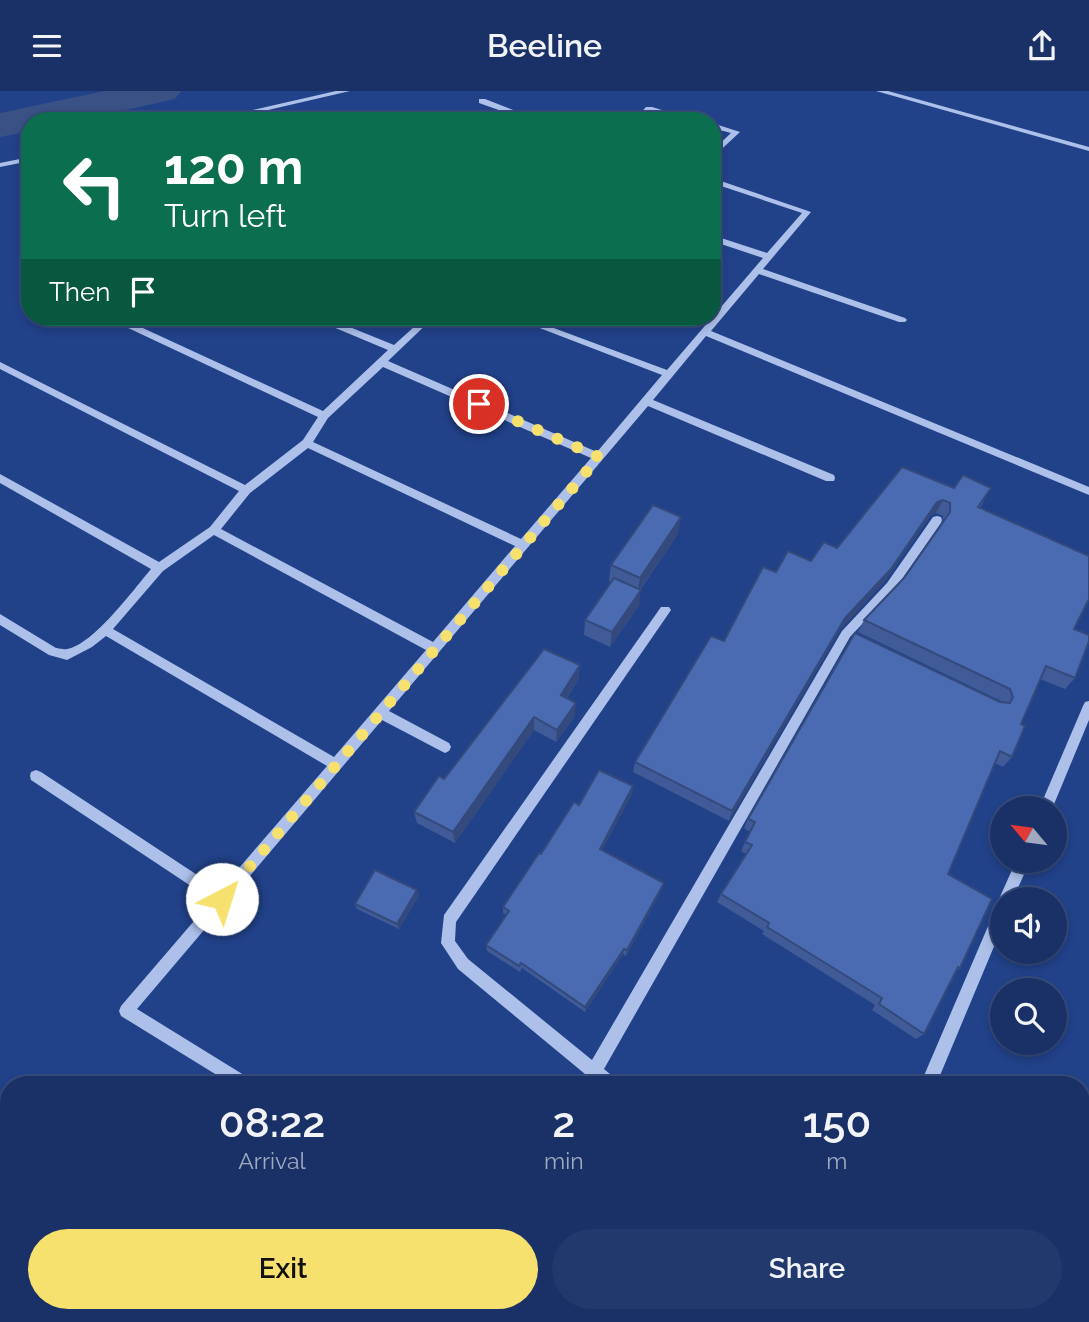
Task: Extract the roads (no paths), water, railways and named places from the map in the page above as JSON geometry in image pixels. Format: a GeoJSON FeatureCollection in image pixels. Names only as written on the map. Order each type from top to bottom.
{"type":"FeatureCollection","features":[{"type":"Feature","properties":{"kind":"street"},"geometry":{"type":"LineString","coordinates":[[249,112],[346,91]]}},
{"type":"Feature","properties":{"kind":"street"},"geometry":{"type":"LineString","coordinates":[[880,91],[1089,149]]}},
{"type":"Feature","properties":{"kind":"street"},"geometry":{"type":"LineString","coordinates":[[482,101],[513,112]]}},
{"type":"Feature","properties":{"kind":"street"},"geometry":{"type":"LineString","coordinates":[[721,128],[736,132],[721,147]]}},
{"type":"Feature","properties":{"kind":"street"},"geometry":{"type":"LineString","coordinates":[[0,165],[21,161]]}},
{"type":"Feature","properties":{"kind":"street"},"geometry":{"type":"LineString","coordinates":[[721,183],[807,212],[721,309]]}},
{"type":"Feature","properties":{"kind":"street"},"geometry":{"type":"LineString","coordinates":[[721,241],[769,257]]}},
{"type":"Feature","properties":{"kind":"street"},"geometry":{"type":"LineString","coordinates":[[758,270],[901,320]]}},
{"type":"Feature","properties":{"kind":"street"},"geometry":{"type":"LineString","coordinates":[[131,326],[324,416]]}},
{"type":"Feature","properties":{"kind":"street"},"geometry":{"type":"LineString","coordinates":[[339,326],[396,350]]}},
{"type":"Feature","properties":{"kind":"street"},"geometry":{"type":"LineString","coordinates":[[0,619],[53,652],[68,655],[105,630],[159,568],[214,530],[246,490],[307,443],[324,416],[421,326]]}},
{"type":"Feature","properties":{"kind":"street"},"geometry":{"type":"LineString","coordinates":[[540,326],[669,374]]}},
{"type":"Feature","properties":{"kind":"street"},"geometry":{"type":"LineString","coordinates":[[232,1076],[126,1011],[708,326]]}},
{"type":"Feature","properties":{"kind":"street"},"geometry":{"type":"LineString","coordinates":[[704,332],[1089,491]]}},
{"type":"Feature","properties":{"kind":"street"},"geometry":{"type":"LineString","coordinates":[[383,363],[599,457]]}},
{"type":"Feature","properties":{"kind":"street"},"geometry":{"type":"LineString","coordinates":[[0,365],[246,490]]}},
{"type":"Feature","properties":{"kind":"street"},"geometry":{"type":"LineString","coordinates":[[646,401],[830,478]]}},
{"type":"Feature","properties":{"kind":"street"},"geometry":{"type":"LineString","coordinates":[[307,443],[523,545]]}},
{"type":"Feature","properties":{"kind":"street"},"geometry":{"type":"LineString","coordinates":[[0,478],[159,568]]}},
{"type":"Feature","properties":{"kind":"street"},"geometry":{"type":"LineString","coordinates":[[592,1076],[852,637],[937,520]]}},
{"type":"Feature","properties":{"kind":"street"},"geometry":{"type":"LineString","coordinates":[[214,530],[435,649]]}},
{"type":"Feature","properties":{"kind":"street"},"geometry":{"type":"LineString","coordinates":[[600,1076],[463,964],[448,943],[449,920],[665,611]]}},
{"type":"Feature","properties":{"kind":"street"},"geometry":{"type":"LineString","coordinates":[[105,630],[336,765]]}},
{"type":"Feature","properties":{"kind":"street"},"geometry":{"type":"LineString","coordinates":[[1051,796],[1089,706]]}},
{"type":"Feature","properties":{"kind":"street"},"geometry":{"type":"LineString","coordinates":[[381,713],[445,747]]}},
{"type":"Feature","properties":{"kind":"street"},"geometry":{"type":"LineString","coordinates":[[36,776],[222,899]]}},
{"type":"Feature","properties":{"kind":"street"},"geometry":{"type":"LineString","coordinates":[[932,1076],[990,939]]}},
{"type":"Feature","properties":{"kind":"waterway"},"geometry":{"type":"LineString","coordinates":[[62,112],[161,91]]}},
{"type":"Feature","properties":{"kind":"waterway"},"geometry":{"type":"LineString","coordinates":[[0,125],[21,121]]}}]}
